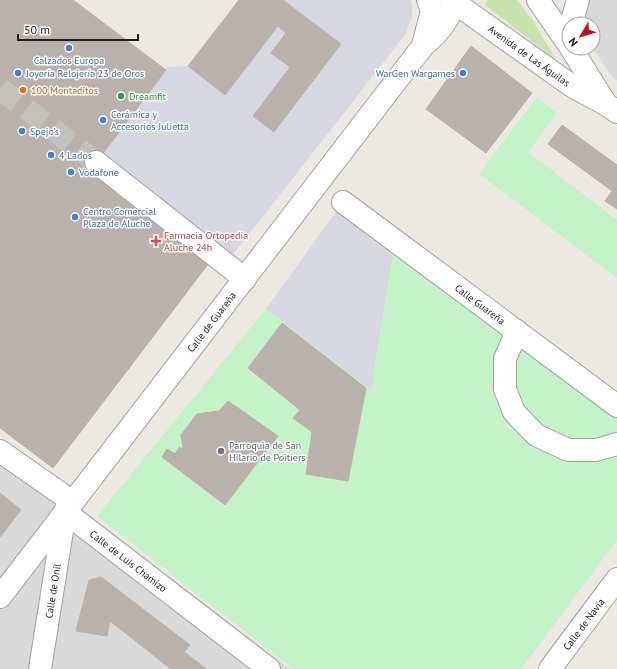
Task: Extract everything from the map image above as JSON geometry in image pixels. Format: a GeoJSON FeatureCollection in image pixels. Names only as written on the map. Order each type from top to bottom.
{"type":"FeatureCollection","features":[{"type":"Feature","properties":{"kind":"street","name":"Calle de Guareña"},"geometry":{"type":"LineString","coordinates":[[423,46],[432,11],[428,0]]}},
{"type":"Feature","properties":{"kind":"street","name":"Avenida de Las Águilas"},"geometry":{"type":"LineString","coordinates":[[538,0],[561,28]]}},
{"type":"Feature","properties":{"kind":"street"},"geometry":{"type":"LineString","coordinates":[[575,16],[578,0]]}},
{"type":"Feature","properties":{"kind":"street","name":"Calle de Guareña"},"geometry":{"type":"LineString","coordinates":[[0,597],[423,46],[436,34],[448,19],[455,1]]}},
{"type":"Feature","properties":{"kind":"street","name":"Avenida de Las Águilas"},"geometry":{"type":"LineString","coordinates":[[455,1],[572,86],[612,108]]}},
{"type":"Feature","properties":{"kind":"street","name":"Avenida de Las Águilas"},"geometry":{"type":"LineString","coordinates":[[580,56],[612,108]]}},
{"type":"Feature","properties":{"kind":"street"},"geometry":{"type":"LineString","coordinates":[[96,162],[244,279]]}},
{"type":"Feature","properties":{"kind":"street","name":"Calle Guareña"},"geometry":{"type":"LineString","coordinates":[[343,202],[617,406]]}},
{"type":"Feature","properties":{"kind":"street"},"geometry":{"type":"LineString","coordinates":[[517,331],[505,359],[505,389],[514,412],[536,435],[568,450],[596,450],[617,444]]}},
{"type":"Feature","properties":{"kind":"street"},"geometry":{"type":"LineString","coordinates":[[0,451],[70,500],[65,512]]}},
{"type":"Feature","properties":{"kind":"street","name":"Calle de Onil"},"geometry":{"type":"LineString","coordinates":[[40,669],[65,512]]}},
{"type":"Feature","properties":{"kind":"street","name":"Calle de Luis Chamizo"},"geometry":{"type":"LineString","coordinates":[[65,512],[269,669]]}},
{"type":"Feature","properties":{"kind":"street","name":"Calle de Navia"},"geometry":{"type":"LineString","coordinates":[[550,669],[617,579]]}},
{"type":"Feature","properties":{"kind":"shaded area"},"geometry":{"type":"Polygon","coordinates":[[[283,0],[410,0],[412,2],[412,16],[405,35],[220,271],[89,172],[168,67],[188,66],[225,95],[278,26],[286,33],[290,67],[253,116],[274,132],[341,44],[283,0]]]}},
{"type":"Feature","properties":{"kind":"shaded area"},"geometry":{"type":"Polygon","coordinates":[[[571,0],[617,0],[617,81],[610,74],[598,56],[601,56],[601,16],[580,16],[571,0]]]}},
{"type":"Feature","properties":{"kind":"shaded area"},"geometry":{"type":"Polygon","coordinates":[[[343,202],[395,240],[371,390],[266,309],[343,202]]]}},
{"type":"Feature","properties":{"kind":"shaded area"},"geometry":{"type":"Polygon","coordinates":[[[0,447],[70,500],[290,669],[0,669],[0,447]]]}},
{"type":"Feature","properties":{"kind":"green space"},"geometry":{"type":"Polygon","coordinates":[[[488,0],[517,0],[533,21],[556,60],[485,5],[488,0]]]}},
{"type":"Feature","properties":{"kind":"green space"},"geometry":{"type":"Polygon","coordinates":[[[537,97],[557,113],[528,152],[617,220],[617,278],[479,174],[537,97]]]}},
{"type":"Feature","properties":{"kind":"green space"},"geometry":{"type":"Polygon","coordinates":[[[395,240],[617,406],[617,540],[521,669],[293,669],[97,516],[266,309],[371,389],[395,240]]]}},
{"type":"Feature","properties":{"kind":"building","name":"Centro Comercial Plaza de Aluche"},"geometry":{"type":"Polygon","coordinates":[[[0,0],[73,0],[166,70],[89,172],[209,263],[53,468],[0,428],[0,0]]]}},
{"type":"Feature","properties":{"kind":"building"},"geometry":{"type":"Polygon","coordinates":[[[239,0],[283,0],[341,44],[274,132],[253,116],[290,67],[271,53],[286,33],[278,26],[225,95],[188,66],[239,0]]]}},
{"type":"Feature","properties":{"kind":"building"},"geometry":{"type":"Polygon","coordinates":[[[471,46],[532,93],[486,153],[426,109],[471,46]]]}},
{"type":"Feature","properties":{"kind":"building"},"geometry":{"type":"Polygon","coordinates":[[[562,125],[617,165],[617,184],[612,191],[548,144],[562,125]]]}},
{"type":"Feature","properties":{"kind":"building"},"geometry":{"type":"Polygon","coordinates":[[[617,184],[617,209],[605,201],[617,184]]]}},
{"type":"Feature","properties":{"kind":"building"},"geometry":{"type":"Polygon","coordinates":[[[282,323],[366,388],[348,481],[306,474],[312,432],[293,418],[300,410],[248,368],[282,323]]]}},
{"type":"Feature","properties":{"kind":"building","name":"Parroquia de San Hilario de Poitiers"},"geometry":{"type":"Polygon","coordinates":[[[228,401],[278,436],[225,505],[162,457],[167,449],[175,454],[179,448],[183,448],[181,435],[197,414],[219,411],[228,401]]]}},
{"type":"Feature","properties":{"kind":"building"},"geometry":{"type":"Polygon","coordinates":[[[0,493],[21,510],[0,537],[0,493]]]}},
{"type":"Feature","properties":{"kind":"building"},"geometry":{"type":"Polygon","coordinates":[[[101,577],[190,645],[184,652],[207,669],[171,669],[110,621],[107,636],[76,631],[89,580],[101,577]]]}},
{"type":"Feature","properties":{"kind":"tunnel"},"geometry":{"type":"LineString","coordinates":[[0,89],[96,162]]}},
{"type":"Feature","properties":{"kind":"place","name":"Calzados Europa"},"geometry":{"type":"Point","coordinates":[69,48]}},
{"type":"Feature","properties":{"kind":"place","name":"Joyería Relojería 23 de Oros"},"geometry":{"type":"Point","coordinates":[18,73]}},
{"type":"Feature","properties":{"kind":"place","name":"WarGen Wargames"},"geometry":{"type":"Point","coordinates":[463,73]}},
{"type":"Feature","properties":{"kind":"place","name":"100 Montaditos"},"geometry":{"type":"Point","coordinates":[23,90]}},
{"type":"Feature","properties":{"kind":"place","name":"Dreamfit"},"geometry":{"type":"Point","coordinates":[121,96]}},
{"type":"Feature","properties":{"kind":"place","name":"Cerámica y Accesorios Julietta"},"geometry":{"type":"Point","coordinates":[103,120]}},
{"type":"Feature","properties":{"kind":"place","name":"Spejo's"},"geometry":{"type":"Point","coordinates":[22,131]}},
{"type":"Feature","properties":{"kind":"place","name":"4 Lados"},"geometry":{"type":"Point","coordinates":[51,155]}},
{"type":"Feature","properties":{"kind":"place","name":"Vodafone"},"geometry":{"type":"Point","coordinates":[71,172]}},
{"type":"Feature","properties":{"kind":"place","name":"Centro Comercial Plaza de Aluche"},"geometry":{"type":"Point","coordinates":[75,217]}},
{"type":"Feature","properties":{"kind":"place","name":"Farmacia Ortopedia Aluche 24h"},"geometry":{"type":"Point","coordinates":[156,241]}},
{"type":"Feature","properties":{"kind":"place","name":"Parroquia de San Hilario de Poitiers"},"geometry":{"type":"Point","coordinates":[221,451]}}]}
